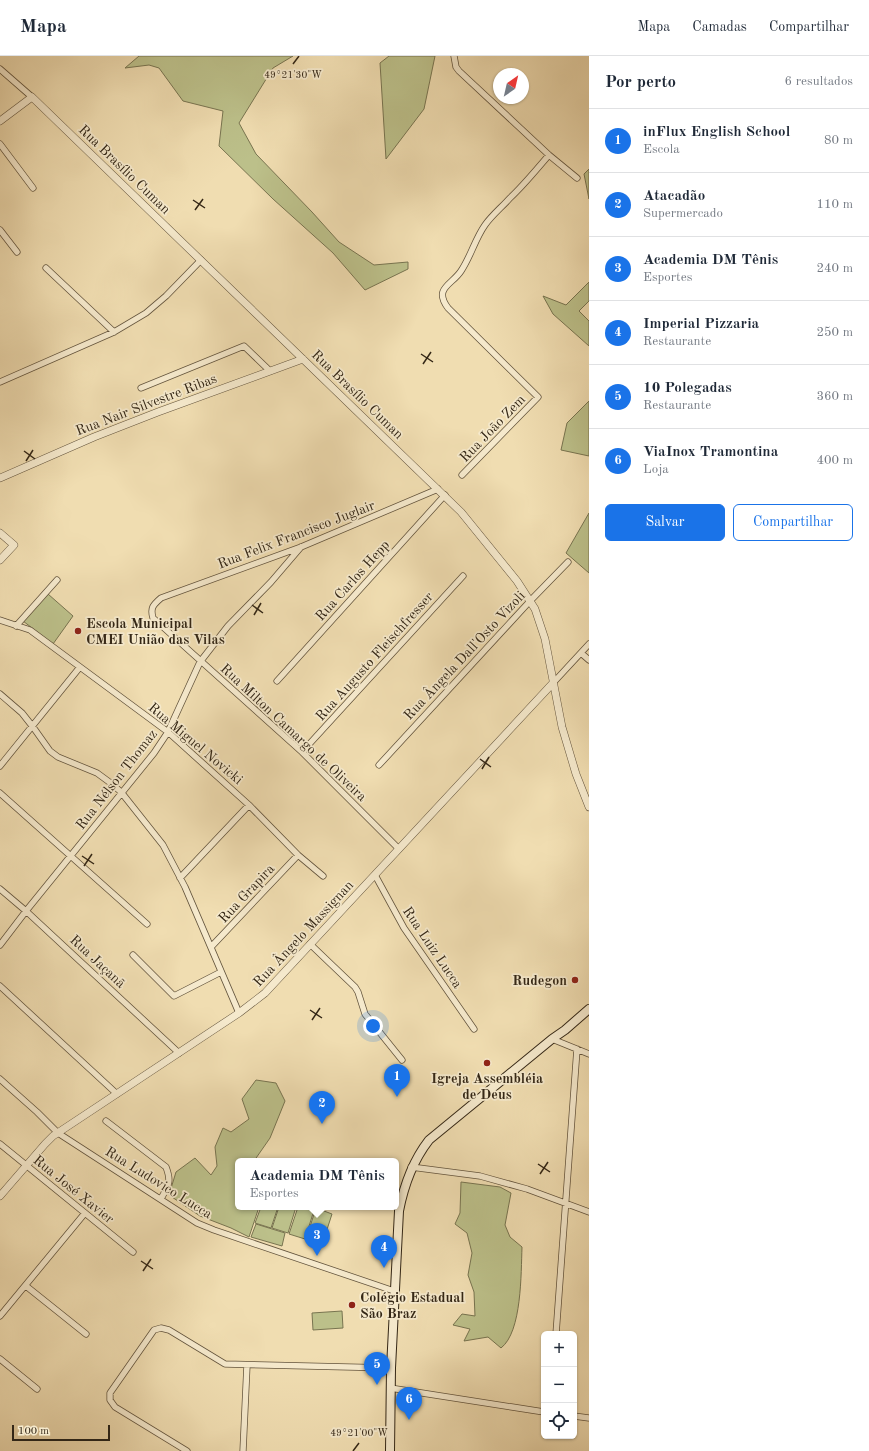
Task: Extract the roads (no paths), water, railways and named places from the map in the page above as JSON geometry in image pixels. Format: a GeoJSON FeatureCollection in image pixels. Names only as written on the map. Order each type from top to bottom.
{"type":"FeatureCollection","features":[{"type":"Feature","properties":{"kind":"main road"},"geometry":{"type":"LineString","coordinates":[[390,1451],[390,1388],[399,1211],[403,1191],[412,1167],[420,1152],[429,1140],[589,1009]]}},
{"type":"Feature","properties":{"kind":"street"},"geometry":{"type":"LineString","coordinates":[[454,56],[456,67],[549,155],[577,178]]}},
{"type":"Feature","properties":{"kind":"street","name":"Rua Brasílio Cuman"},"geometry":{"type":"LineString","coordinates":[[0,69],[201,260],[438,489],[469,521],[531,600],[542,628],[564,734],[576,774],[589,807]]}},
{"type":"Feature","properties":{"kind":"street"},"geometry":{"type":"LineString","coordinates":[[0,121],[32,98]]}},
{"type":"Feature","properties":{"kind":"street"},"geometry":{"type":"LineString","coordinates":[[0,144],[33,188]]}},
{"type":"Feature","properties":{"kind":"street","name":"Rua João Zem"},"geometry":{"type":"LineString","coordinates":[[462,476],[538,397],[448,308],[444,303],[442,293],[447,285],[461,272],[480,232],[549,155]]}},
{"type":"Feature","properties":{"kind":"street"},"geometry":{"type":"LineString","coordinates":[[0,230],[17,252]]}},
{"type":"Feature","properties":{"kind":"street"},"geometry":{"type":"LineString","coordinates":[[0,382],[114,332],[146,313],[166,296],[201,260]]}},
{"type":"Feature","properties":{"kind":"street"},"geometry":{"type":"LineString","coordinates":[[46,268],[114,332]]}},
{"type":"Feature","properties":{"kind":"street"},"geometry":{"type":"LineString","coordinates":[[141,388],[244,346],[270,371]]}},
{"type":"Feature","properties":{"kind":"street","name":"Rua Nair Silvestre Ribas"},"geometry":{"type":"LineString","coordinates":[[0,478],[107,432],[303,359]]}},
{"type":"Feature","properties":{"kind":"street","name":"Rua Felix Francisco Juglair"},"geometry":{"type":"LineString","coordinates":[[161,598],[301,547],[438,489]]}},
{"type":"Feature","properties":{"kind":"street","name":"Rua Carlos Hepp"},"geometry":{"type":"LineString","coordinates":[[277,681],[444,495]]}},
{"type":"Feature","properties":{"kind":"street"},"geometry":{"type":"LineString","coordinates":[[0,533],[14,545],[0,560]]}},
{"type":"Feature","properties":{"kind":"street","name":"Rua Nélson Thomaz"},"geometry":{"type":"LineString","coordinates":[[0,945],[121,792],[154,753],[168,732],[200,662],[228,626],[271,582],[301,547]]}},
{"type":"Feature","properties":{"kind":"street","name":"Rua Ângela Dall'Osto Vizoli"},"geometry":{"type":"LineString","coordinates":[[379,765],[568,562]]}},
{"type":"Feature","properties":{"kind":"street","name":"Rua Augusto Fleischfresser"},"geometry":{"type":"LineString","coordinates":[[302,752],[463,576]]}},
{"type":"Feature","properties":{"kind":"street"},"geometry":{"type":"LineString","coordinates":[[16,626],[57,580]]}},
{"type":"Feature","properties":{"kind":"street","name":"Rua Milton Camargo de Oliveira"},"geometry":{"type":"LineString","coordinates":[[161,598],[154,604],[151,612],[153,618],[200,662],[302,752],[399,849]]}},
{"type":"Feature","properties":{"kind":"street","name":"Rua Miguel Novicki"},"geometry":{"type":"LineString","coordinates":[[0,620],[30,630],[168,732],[249,805],[298,855],[323,876]]}},
{"type":"Feature","properties":{"kind":"street","name":"Rua Ângelo Massignan"},"geometry":{"type":"LineString","coordinates":[[0,1196],[44,1144],[58,1133],[239,1013],[264,993],[589,644]]}},
{"type":"Feature","properties":{"kind":"street"},"geometry":{"type":"LineString","coordinates":[[581,653],[589,660]]}},
{"type":"Feature","properties":{"kind":"street"},"geometry":{"type":"LineString","coordinates":[[0,766],[80,667]]}},
{"type":"Feature","properties":{"kind":"street"},"geometry":{"type":"LineString","coordinates":[[0,694],[22,713],[50,751],[97,774],[121,792],[163,845],[180,878],[239,1013]]}},
{"type":"Feature","properties":{"kind":"street"},"geometry":{"type":"LineString","coordinates":[[0,793],[147,924]]}},
{"type":"Feature","properties":{"kind":"street"},"geometry":{"type":"LineString","coordinates":[[180,878],[249,805]]}},
{"type":"Feature","properties":{"kind":"street","name":"Rua Grapira"},"geometry":{"type":"LineString","coordinates":[[211,947],[298,855]]}},
{"type":"Feature","properties":{"kind":"street","name":"Rua Luiz Lucca"},"geometry":{"type":"LineString","coordinates":[[374,876],[404,928],[474,1029]]}},
{"type":"Feature","properties":{"kind":"street","name":"Rua Jaçanã"},"geometry":{"type":"LineString","coordinates":[[0,889],[26,911],[179,1053]]}},
{"type":"Feature","properties":{"kind":"street"},"geometry":{"type":"LineString","coordinates":[[310,944],[355,987],[365,1014],[402,1060]]}},
{"type":"Feature","properties":{"kind":"street"},"geometry":{"type":"LineString","coordinates":[[132,955],[174,996],[221,972]]}},
{"type":"Feature","properties":{"kind":"street"},"geometry":{"type":"LineString","coordinates":[[0,986],[117,1094]]}},
{"type":"Feature","properties":{"kind":"street"},"geometry":{"type":"LineString","coordinates":[[552,1038],[589,1054]]}},
{"type":"Feature","properties":{"kind":"street"},"geometry":{"type":"LineString","coordinates":[[556,1331],[578,1050]]}},
{"type":"Feature","properties":{"kind":"street","name":"Rua Ludovico Lucca"},"geometry":{"type":"LineString","coordinates":[[0,1079],[58,1133],[197,1223],[394,1291]]}},
{"type":"Feature","properties":{"kind":"street"},"geometry":{"type":"LineString","coordinates":[[106,1121],[166,1167],[170,1177],[169,1183],[161,1199]]}},
{"type":"Feature","properties":{"kind":"street","name":"Rua José Xavier"},"geometry":{"type":"LineString","coordinates":[[0,1144],[133,1252]]}},
{"type":"Feature","properties":{"kind":"street"},"geometry":{"type":"LineString","coordinates":[[412,1167],[480,1176],[527,1189],[589,1212]]}},
{"type":"Feature","properties":{"kind":"street"},"geometry":{"type":"LineString","coordinates":[[0,1316],[85,1213]]}},
{"type":"Feature","properties":{"kind":"street"},"geometry":{"type":"LineString","coordinates":[[26,1286],[86,1334]]}},
{"type":"Feature","properties":{"kind":"street"},"geometry":{"type":"LineString","coordinates":[[187,1451],[115,1407],[110,1400],[110,1393],[154,1330],[161,1328],[169,1330],[225,1364],[391,1368]]}},
{"type":"Feature","properties":{"kind":"street"},"geometry":{"type":"LineString","coordinates":[[0,1359],[37,1389]]}},
{"type":"Feature","properties":{"kind":"street"},"geometry":{"type":"LineString","coordinates":[[243,1451],[247,1365]]}},
{"type":"Feature","properties":{"kind":"street"},"geometry":{"type":"LineString","coordinates":[[390,1388],[541,1412]]}},
{"type":"Feature","properties":{"kind":"street"},"geometry":{"type":"LineString","coordinates":[[577,1416],[589,1418]]}},
{"type":"Feature","properties":{"kind":"place","name":"Escola Municipal CMEI União das Vilas"},"geometry":{"type":"Point","coordinates":[78,631]}},
{"type":"Feature","properties":{"kind":"place","name":"Rudegon"},"geometry":{"type":"Point","coordinates":[575,980]}},
{"type":"Feature","properties":{"kind":"place","name":"Igreja Assembléia de Deus"},"geometry":{"type":"Point","coordinates":[487,1063]}},
{"type":"Feature","properties":{"kind":"place","name":"inFlux English School"},"geometry":{"type":"Point","coordinates":[397,1097]}},
{"type":"Feature","properties":{"kind":"place","name":"Atacadão"},"geometry":{"type":"Point","coordinates":[322,1124]}},
{"type":"Feature","properties":{"kind":"place","name":"Academia DM Tênis"},"geometry":{"type":"Point","coordinates":[317,1256]}},
{"type":"Feature","properties":{"kind":"place","name":"Imperial Pizzaria"},"geometry":{"type":"Point","coordinates":[384,1268]}},
{"type":"Feature","properties":{"kind":"place","name":"Colégio Estadual São Braz"},"geometry":{"type":"Point","coordinates":[352,1305]}},
{"type":"Feature","properties":{"kind":"place","name":"10 Polegadas"},"geometry":{"type":"Point","coordinates":[377,1385]}},
{"type":"Feature","properties":{"kind":"place","name":"ViaInox Tramontina"},"geometry":{"type":"Point","coordinates":[409,1420]}}]}
